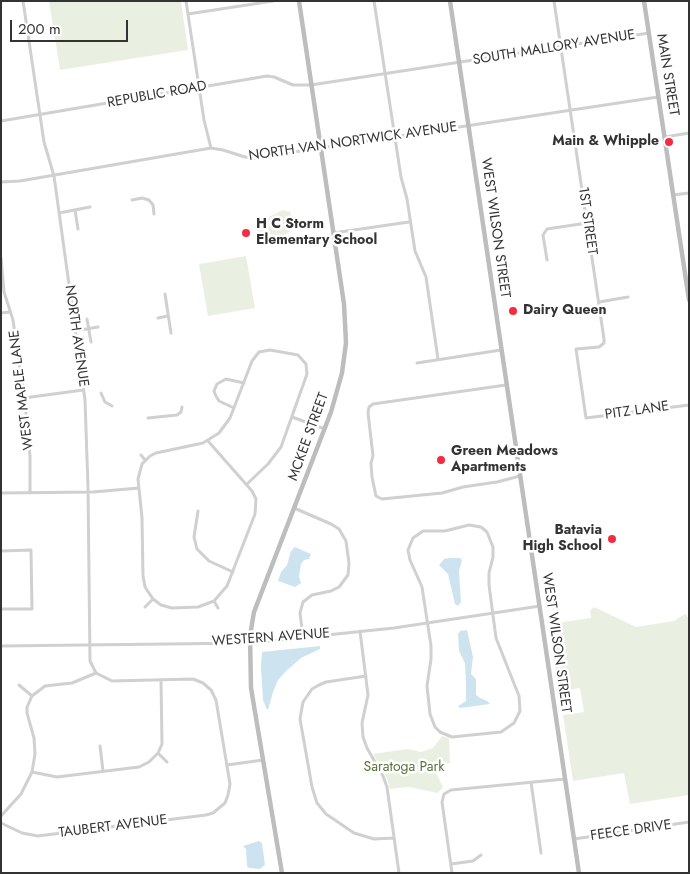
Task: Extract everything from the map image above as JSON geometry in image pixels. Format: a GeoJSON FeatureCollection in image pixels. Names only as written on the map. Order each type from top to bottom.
{"type":"FeatureCollection","features":[{"type":"Feature","properties":{"kind":"main road","name":"MCKEE STREET"},"geometry":{"type":"LineString","coordinates":[[282,873],[251,688],[250,643],[254,612],[324,429],[342,373],[346,344],[344,304],[299,1]]}},
{"type":"Feature","properties":{"kind":"main road","name":"WEST WILSON STREET"},"geometry":{"type":"LineString","coordinates":[[450,1],[579,873]]}},
{"type":"Feature","properties":{"kind":"main road","name":"MAIN STREET"},"geometry":{"type":"LineString","coordinates":[[644,1],[673,195],[686,266],[689,300]]}},
{"type":"Feature","properties":{"kind":"street","name":"NORTH AVENUE"},"geometry":{"type":"LineString","coordinates":[[23,1],[44,142],[54,176],[86,417],[90,661],[96,673]]}},
{"type":"Feature","properties":{"kind":"street"},"geometry":{"type":"LineString","coordinates":[[186,1],[204,120],[211,148]]}},
{"type":"Feature","properties":{"kind":"street"},"geometry":{"type":"LineString","coordinates":[[188,14],[274,1]]}},
{"type":"Feature","properties":{"kind":"street"},"geometry":{"type":"LineString","coordinates":[[374,1],[415,250],[426,277],[438,359]]}},
{"type":"Feature","properties":{"kind":"street","name":"1ST STREET"},"geometry":{"type":"LineString","coordinates":[[554,1],[604,343],[599,346],[576,349],[586,418]]}},
{"type":"Feature","properties":{"kind":"street","name":"SOUTH MALLORY AVENUE"},"geometry":{"type":"LineString","coordinates":[[385,73],[649,33]]}},
{"type":"Feature","properties":{"kind":"street","name":"REPUBLIC ROAD"},"geometry":{"type":"LineString","coordinates":[[1,121],[267,76],[293,85],[311,85],[385,73]]}},
{"type":"Feature","properties":{"kind":"street","name":"NORTH VAN NORTWICK AVENUE"},"geometry":{"type":"LineString","coordinates":[[1,182],[54,176],[211,148],[254,158],[658,97]]}},
{"type":"Feature","properties":{"kind":"street"},"geometry":{"type":"LineString","coordinates":[[665,137],[689,133]]}},
{"type":"Feature","properties":{"kind":"street"},"geometry":{"type":"LineString","coordinates":[[673,195],[689,193]]}},
{"type":"Feature","properties":{"kind":"street"},"geometry":{"type":"LineString","coordinates":[[132,200],[146,199],[151,202],[154,214]]}},
{"type":"Feature","properties":{"kind":"street"},"geometry":{"type":"LineString","coordinates":[[59,213],[90,207]]}},
{"type":"Feature","properties":{"kind":"street"},"geometry":{"type":"LineString","coordinates":[[75,210],[78,229]]}},
{"type":"Feature","properties":{"kind":"street"},"geometry":{"type":"LineString","coordinates":[[333,233],[410,222]]}},
{"type":"Feature","properties":{"kind":"street"},"geometry":{"type":"LineString","coordinates":[[547,260],[543,235],[547,229],[587,223]]}},
{"type":"Feature","properties":{"kind":"street","name":"WEST MAPLE LANE"},"geometry":{"type":"LineString","coordinates":[[1,258],[4,292],[15,330],[28,424],[30,493]]}},
{"type":"Feature","properties":{"kind":"street"},"geometry":{"type":"LineString","coordinates":[[165,294],[171,334]]}},
{"type":"Feature","properties":{"kind":"street"},"geometry":{"type":"LineString","coordinates":[[599,302],[628,297]]}},
{"type":"Feature","properties":{"kind":"street"},"geometry":{"type":"LineString","coordinates":[[1,313],[10,312]]}},
{"type":"Feature","properties":{"kind":"street"},"geometry":{"type":"LineString","coordinates":[[158,318],[168,316]]}},
{"type":"Feature","properties":{"kind":"street"},"geometry":{"type":"LineString","coordinates":[[87,319],[91,342]]}},
{"type":"Feature","properties":{"kind":"street"},"geometry":{"type":"LineString","coordinates":[[75,331],[98,327]]}},
{"type":"Feature","properties":{"kind":"street"},"geometry":{"type":"LineString","coordinates":[[208,441],[247,484],[256,499],[255,514],[233,572],[224,591],[214,601],[198,607],[172,608],[160,605],[152,599],[143,581],[142,518],[138,475],[142,464],[156,453],[194,446],[208,441],[223,428],[230,418],[254,357],[259,352],[268,350],[298,355],[303,359],[308,369],[278,452],[247,484]]}},
{"type":"Feature","properties":{"kind":"street"},"geometry":{"type":"LineString","coordinates":[[417,362],[501,350]]}},
{"type":"Feature","properties":{"kind":"street"},"geometry":{"type":"LineString","coordinates":[[234,408],[219,401],[214,391],[217,384],[226,379],[244,384]]}},
{"type":"Feature","properties":{"kind":"street"},"geometry":{"type":"LineString","coordinates":[[506,384],[373,404],[369,407],[368,413],[373,456],[371,472],[376,496],[382,499],[442,492],[520,476]]}},
{"type":"Feature","properties":{"kind":"street"},"geometry":{"type":"LineString","coordinates":[[24,398],[83,390]]}},
{"type":"Feature","properties":{"kind":"street"},"geometry":{"type":"LineString","coordinates":[[101,393],[105,402],[112,406]]}},
{"type":"Feature","properties":{"kind":"street","name":"PITZ LANE"},"geometry":{"type":"LineString","coordinates":[[586,418],[689,405]]}},
{"type":"Feature","properties":{"kind":"street"},"geometry":{"type":"LineString","coordinates":[[148,418],[177,415],[181,412],[182,407]]}},
{"type":"Feature","properties":{"kind":"street"},"geometry":{"type":"LineString","coordinates":[[292,416],[324,429]]}},
{"type":"Feature","properties":{"kind":"street"},"geometry":{"type":"LineString","coordinates":[[141,455],[146,460]]}},
{"type":"Feature","properties":{"kind":"street"},"geometry":{"type":"LineString","coordinates":[[1,493],[88,492],[139,488]]}},
{"type":"Feature","properties":{"kind":"street"},"geometry":{"type":"LineString","coordinates":[[294,508],[331,524],[341,531],[346,541],[349,564],[348,575],[339,587],[331,591],[312,595],[303,602],[300,613],[303,637]]}},
{"type":"Feature","properties":{"kind":"street"},"geometry":{"type":"LineString","coordinates":[[198,511],[194,537],[197,548],[209,561],[233,572]]}},
{"type":"Feature","properties":{"kind":"street"},"geometry":{"type":"LineString","coordinates":[[476,525],[482,527],[487,532],[493,547],[493,557],[488,579],[493,613],[498,645],[520,703],[520,711],[514,723],[506,730],[496,733],[457,737],[446,735],[440,732],[432,721],[427,693],[427,679],[432,652],[422,587],[408,555],[411,541],[416,535],[423,531],[445,531],[476,525]]}},
{"type":"Feature","properties":{"kind":"street"},"geometry":{"type":"LineString","coordinates":[[1,551],[31,550],[32,608],[1,609]]}},
{"type":"Feature","properties":{"kind":"street"},"geometry":{"type":"LineString","coordinates":[[145,606],[152,599]]}},
{"type":"Feature","properties":{"kind":"street"},"geometry":{"type":"LineString","coordinates":[[214,601],[218,608]]}},
{"type":"Feature","properties":{"kind":"street","name":"WESTERN AVENUE"},"geometry":{"type":"LineString","coordinates":[[1,646],[250,643],[428,623],[540,606]]}},
{"type":"Feature","properties":{"kind":"street"},"geometry":{"type":"LineString","coordinates":[[360,631],[368,695],[362,723],[363,736],[367,748],[386,781],[399,873]]}},
{"type":"Feature","properties":{"kind":"street"},"geometry":{"type":"LineString","coordinates":[[1,816],[21,794],[32,772],[35,754],[34,738],[27,714],[27,707],[32,696],[45,686],[72,684],[96,673],[112,681],[193,680],[203,683],[211,690],[216,700],[227,766],[263,760]]}},
{"type":"Feature","properties":{"kind":"street"},"geometry":{"type":"LineString","coordinates":[[366,676],[326,682],[312,689],[303,702],[300,719],[312,787],[317,803],[326,814],[354,833],[374,839],[394,838]]}},
{"type":"Feature","properties":{"kind":"street"},"geometry":{"type":"LineString","coordinates":[[32,772],[57,777],[144,765],[158,753],[162,744],[161,680]]}},
{"type":"Feature","properties":{"kind":"street"},"geometry":{"type":"LineString","coordinates":[[19,685],[32,696]]}},
{"type":"Feature","properties":{"kind":"street"},"geometry":{"type":"LineString","coordinates":[[100,746],[103,771]]}},
{"type":"Feature","properties":{"kind":"street"},"geometry":{"type":"LineString","coordinates":[[158,753],[167,762]]}},
{"type":"Feature","properties":{"kind":"street","name":"TAUBERT AVENUE"},"geometry":{"type":"LineString","coordinates":[[1,822],[30,836],[46,836],[206,815],[213,813],[225,804],[230,784],[227,766]]}},
{"type":"Feature","properties":{"kind":"street"},"geometry":{"type":"LineString","coordinates":[[452,873],[442,802],[444,794],[451,790],[565,779]]}},
{"type":"Feature","properties":{"kind":"street"},"geometry":{"type":"LineString","coordinates":[[531,782],[541,853]]}},
{"type":"Feature","properties":{"kind":"street","name":"FEECE DRIVE"},"geometry":{"type":"LineString","coordinates":[[574,839],[689,822]]}},
{"type":"Feature","properties":{"kind":"street"},"geometry":{"type":"LineString","coordinates":[[451,864],[473,861],[481,856]]}},
{"type":"Feature","properties":{"kind":"green space"},"geometry":{"type":"Polygon","coordinates":[[[49,1],[181,1],[188,50],[60,70],[49,1]]]}},
{"type":"Feature","properties":{"kind":"green space"},"geometry":{"type":"Polygon","coordinates":[[[283,210],[290,212],[293,220],[290,231],[282,238],[262,238],[257,231],[260,221],[283,210]]]}},
{"type":"Feature","properties":{"kind":"green space"},"geometry":{"type":"Polygon","coordinates":[[[246,256],[255,308],[208,316],[199,264],[246,256]]]}},
{"type":"Feature","properties":{"kind":"green space"},"geometry":{"type":"Polygon","coordinates":[[[594,607],[636,627],[674,621],[687,614],[687,617],[689,617],[689,795],[630,804],[624,773],[573,781],[563,715],[584,712],[580,688],[559,691],[549,624],[591,618],[590,611],[594,607]]]}},
{"type":"Feature","properties":{"kind":"green space","name":"Saratoga Park"},"geometry":{"type":"Polygon","coordinates":[[[442,736],[449,738],[450,763],[432,765],[443,787],[438,793],[408,787],[390,789],[387,778],[373,754],[407,749],[421,752],[433,748],[442,736]]]}},
{"type":"Feature","properties":{"kind":"water"},"geometry":{"type":"Polygon","coordinates":[[[295,547],[311,554],[309,559],[304,560],[301,564],[299,577],[301,583],[295,587],[278,581],[281,572],[287,565],[291,551],[295,547]]]}},
{"type":"Feature","properties":{"kind":"water"},"geometry":{"type":"Polygon","coordinates":[[[460,558],[462,560],[459,571],[461,602],[458,606],[455,604],[448,574],[439,565],[444,559],[460,558]]]}},
{"type":"Feature","properties":{"kind":"water"},"geometry":{"type":"Polygon","coordinates":[[[467,630],[473,657],[471,674],[476,679],[476,695],[490,704],[460,708],[458,706],[466,701],[466,686],[465,663],[459,651],[458,634],[460,631],[467,630]]]}},
{"type":"Feature","properties":{"kind":"water"},"geometry":{"type":"Polygon","coordinates":[[[320,646],[320,649],[301,658],[278,680],[268,710],[263,700],[262,652],[320,646]]]}},
{"type":"Feature","properties":{"kind":"water"},"geometry":{"type":"Polygon","coordinates":[[[259,841],[262,843],[265,865],[260,869],[249,868],[247,866],[246,849],[243,846],[259,841]]]}},
{"type":"Feature","properties":{"kind":"place","name":"Main & Whipple"},"geometry":{"type":"Point","coordinates":[669,142]}},
{"type":"Feature","properties":{"kind":"place","name":"H C Storm Elementary School"},"geometry":{"type":"Point","coordinates":[246,233]}},
{"type":"Feature","properties":{"kind":"place","name":"Dairy Queen"},"geometry":{"type":"Point","coordinates":[513,311]}},
{"type":"Feature","properties":{"kind":"place","name":"Green Meadows Apartments"},"geometry":{"type":"Point","coordinates":[441,460]}},
{"type":"Feature","properties":{"kind":"place","name":"Batavia High School"},"geometry":{"type":"Point","coordinates":[612,539]}}]}
